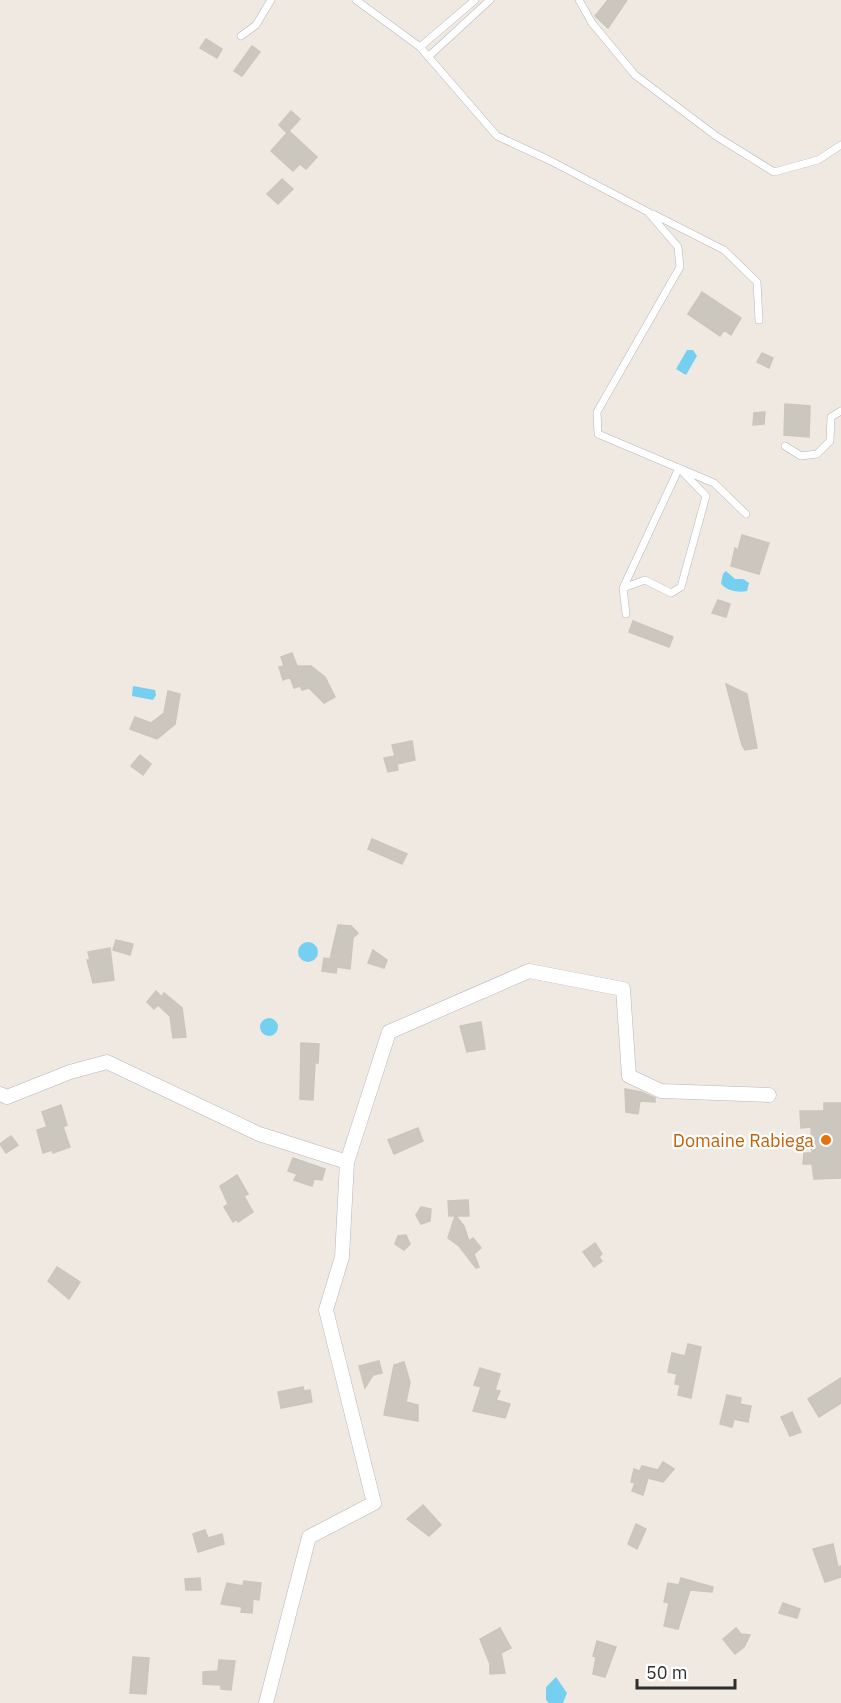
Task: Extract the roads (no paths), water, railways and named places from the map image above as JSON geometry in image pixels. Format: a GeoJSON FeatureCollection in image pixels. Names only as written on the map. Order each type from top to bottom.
{"type":"FeatureCollection","features":[{"type":"Feature","properties":{"kind":"street"},"geometry":{"type":"LineString","coordinates":[[266,1703],[309,1538],[374,1503],[326,1310],[342,1257],[347,1162],[389,1032],[530,971],[623,989],[629,1076],[661,1091],[769,1095]]}},
{"type":"Feature","properties":{"kind":"street"},"geometry":{"type":"LineString","coordinates":[[0,1094],[7,1097],[70,1072],[107,1062],[259,1134],[347,1162]]}},
{"type":"Feature","properties":{"kind":"lane"},"geometry":{"type":"LineString","coordinates":[[242,36],[256,25],[271,0]]}},
{"type":"Feature","properties":{"kind":"lane"},"geometry":{"type":"LineString","coordinates":[[356,0],[420,47],[498,136],[724,250],[757,282],[759,320]]}},
{"type":"Feature","properties":{"kind":"lane"},"geometry":{"type":"LineString","coordinates":[[420,47],[475,0]]}},
{"type":"Feature","properties":{"kind":"lane"},"geometry":{"type":"LineString","coordinates":[[428,57],[490,0]]}},
{"type":"Feature","properties":{"kind":"lane"},"geometry":{"type":"LineString","coordinates":[[579,0],[592,23],[635,75],[716,136],[774,172],[818,160],[841,145]]}},
{"type":"Feature","properties":{"kind":"lane"},"geometry":{"type":"LineString","coordinates":[[648,212],[678,247],[681,267],[597,412],[598,434],[714,483],[747,514]]}},
{"type":"Feature","properties":{"kind":"lane"},"geometry":{"type":"LineString","coordinates":[[785,446],[801,456],[817,454],[830,441],[831,417],[841,411]]}},
{"type":"Feature","properties":{"kind":"lane"},"geometry":{"type":"LineString","coordinates":[[626,614],[623,588],[679,468]]}},
{"type":"Feature","properties":{"kind":"lane"},"geometry":{"type":"LineString","coordinates":[[623,588],[645,580],[671,593],[681,587],[706,496],[679,468]]}},
{"type":"Feature","properties":{"kind":"water"},"geometry":{"type":"Polygon","coordinates":[[[687,350],[693,350],[697,356],[686,375],[676,369],[687,350]]]}},
{"type":"Feature","properties":{"kind":"water"},"geometry":{"type":"Polygon","coordinates":[[[726,571],[735,579],[743,579],[749,583],[747,591],[733,591],[723,586],[721,583],[726,571]]]}},
{"type":"Feature","properties":{"kind":"water"},"geometry":{"type":"Polygon","coordinates":[[[133,686],[155,690],[156,695],[153,700],[132,696],[133,686]]]}},
{"type":"Feature","properties":{"kind":"water"},"geometry":{"type":"Polygon","coordinates":[[[308,942],[315,945],[318,952],[315,959],[308,962],[301,959],[298,952],[301,945],[308,942]]]}},
{"type":"Feature","properties":{"kind":"water"},"geometry":{"type":"Polygon","coordinates":[[[269,1018],[275,1021],[278,1027],[275,1033],[269,1036],[263,1033],[260,1027],[263,1021],[269,1018]]]}},
{"type":"Feature","properties":{"kind":"water"},"geometry":{"type":"Polygon","coordinates":[[[556,1677],[567,1693],[563,1703],[549,1703],[546,1700],[546,1687],[556,1677]]]}},
{"type":"Feature","properties":{"kind":"place","name":"Domaine Rabiega"},"geometry":{"type":"Point","coordinates":[826,1140]}}]}
